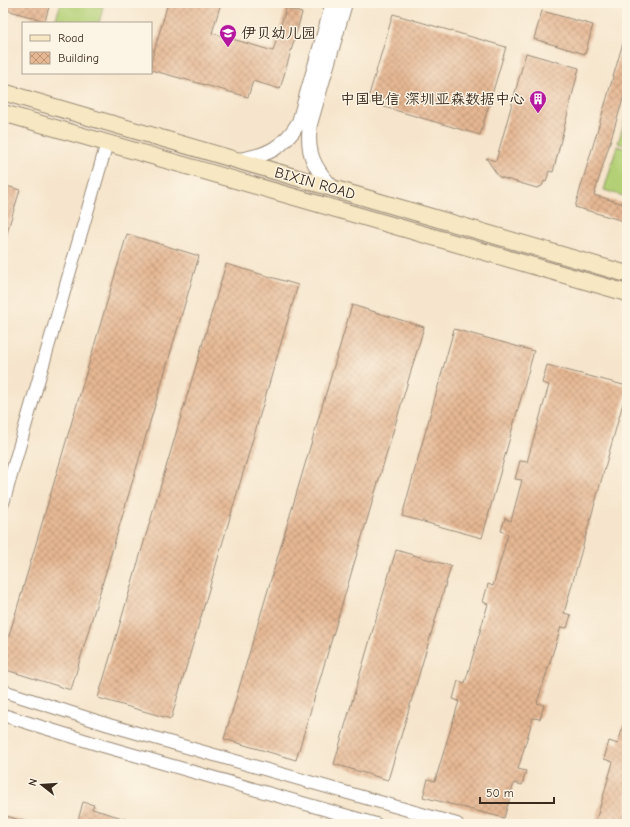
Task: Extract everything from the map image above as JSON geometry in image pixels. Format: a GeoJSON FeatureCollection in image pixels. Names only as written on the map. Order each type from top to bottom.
{"type":"FeatureCollection","features":[{"type":"Feature","properties":{"kind":"main road","name":"BIXIN ROAD"},"geometry":{"type":"LineString","coordinates":[[3,92],[627,274]]}},
{"type":"Feature","properties":{"kind":"main road","name":"BIXIN ROAD"},"geometry":{"type":"LineString","coordinates":[[3,113],[627,293]]}},
{"type":"Feature","properties":{"kind":"street"},"geometry":{"type":"LineString","coordinates":[[236,161],[256,158],[271,151],[283,143],[293,132],[299,122],[334,3]]}},
{"type":"Feature","properties":{"kind":"street"},"geometry":{"type":"LineString","coordinates":[[334,189],[322,177],[315,166],[310,152],[308,138],[310,124],[345,3]]}},
{"type":"Feature","properties":{"kind":"street"},"geometry":{"type":"LineString","coordinates":[[3,503],[107,143]]}},
{"type":"Feature","properties":{"kind":"street"},"geometry":{"type":"LineString","coordinates":[[3,691],[109,725],[457,824]]}},
{"type":"Feature","properties":{"kind":"street"},"geometry":{"type":"LineString","coordinates":[[3,715],[103,746],[376,824]]}},
{"type":"Feature","properties":{"kind":"green space"},"geometry":{"type":"Polygon","coordinates":[[[61,3],[88,3],[103,7],[99,22],[71,22],[56,18],[61,3]]]}},
{"type":"Feature","properties":{"kind":"green space"},"geometry":{"type":"Polygon","coordinates":[[[627,113],[627,146],[618,143],[627,113]]]}},
{"type":"Feature","properties":{"kind":"green space"},"geometry":{"type":"Polygon","coordinates":[[[617,146],[627,149],[627,197],[604,190],[617,146]]]}},
{"type":"Feature","properties":{"kind":"building"},"geometry":{"type":"Polygon","coordinates":[[[3,3],[50,3],[45,21],[3,9],[3,3]]]}},
{"type":"Feature","properties":{"kind":"building"},"geometry":{"type":"Polygon","coordinates":[[[168,3],[221,3],[212,33],[273,51],[286,8],[302,13],[280,89],[253,81],[248,97],[152,70],[152,59],[168,3]]]}},
{"type":"Feature","properties":{"kind":"building"},"geometry":{"type":"Polygon","coordinates":[[[542,11],[593,25],[585,54],[534,39],[542,11]]]}},
{"type":"Feature","properties":{"kind":"building"},"geometry":{"type":"Polygon","coordinates":[[[393,14],[506,47],[480,135],[367,102],[393,14]]]}},
{"type":"Feature","properties":{"kind":"building"},"geometry":{"type":"Polygon","coordinates":[[[625,36],[627,36],[627,86],[594,195],[627,205],[627,222],[575,207],[625,36]]]}},
{"type":"Feature","properties":{"kind":"building","name":"中国电信 深圳亚森数据中心"},"geometry":{"type":"Polygon","coordinates":[[[526,53],[579,68],[553,172],[549,171],[546,182],[544,181],[542,186],[537,188],[499,177],[486,158],[496,161],[526,53]]]}},
{"type":"Feature","properties":{"kind":"building"},"geometry":{"type":"Polygon","coordinates":[[[3,185],[20,190],[5,239],[3,238],[3,185]]]}},
{"type":"Feature","properties":{"kind":"building"},"geometry":{"type":"Polygon","coordinates":[[[127,234],[199,256],[71,690],[3,669],[3,656],[127,234]]]}},
{"type":"Feature","properties":{"kind":"building"},"geometry":{"type":"Polygon","coordinates":[[[226,264],[298,285],[171,719],[98,698],[226,264]]]}},
{"type":"Feature","properties":{"kind":"building"},"geometry":{"type":"Polygon","coordinates":[[[352,305],[424,327],[296,760],[224,739],[352,305]]]}},
{"type":"Feature","properties":{"kind":"building"},"geometry":{"type":"Polygon","coordinates":[[[454,329],[534,351],[482,538],[402,516],[454,329]]]}},
{"type":"Feature","properties":{"kind":"building"},"geometry":{"type":"Polygon","coordinates":[[[547,365],[627,386],[627,389],[564,613],[571,615],[567,628],[561,627],[537,703],[544,705],[540,719],[533,718],[518,769],[526,771],[522,785],[514,783],[504,818],[423,797],[428,779],[435,781],[459,701],[453,699],[458,681],[465,683],[488,604],[483,602],[488,584],[493,586],[508,534],[501,531],[505,518],[511,521],[522,480],[515,479],[520,461],[527,462],[549,385],[542,383],[547,365]]]}},
{"type":"Feature","properties":{"kind":"building"},"geometry":{"type":"Polygon","coordinates":[[[396,550],[451,566],[388,780],[334,764],[396,550]]]}},
{"type":"Feature","properties":{"kind":"building"},"geometry":{"type":"Polygon","coordinates":[[[625,719],[627,720],[627,824],[595,824],[613,762],[604,759],[609,741],[618,744],[625,719]]]}},
{"type":"Feature","properties":{"kind":"building"},"geometry":{"type":"Polygon","coordinates":[[[83,802],[94,805],[92,809],[136,822],[136,824],[77,824],[83,802]]]}},
{"type":"Feature","properties":{"kind":"building"},"geometry":{"type":"Polygon","coordinates":[[[3,815],[27,822],[26,824],[3,824],[3,815]]]}},
{"type":"Feature","properties":{"kind":"place","name":"伊贝幼儿园"},"geometry":{"type":"Point","coordinates":[228,48]}},
{"type":"Feature","properties":{"kind":"place","name":"中国电信 深圳亚森数据中心"},"geometry":{"type":"Point","coordinates":[538,114]}}]}
